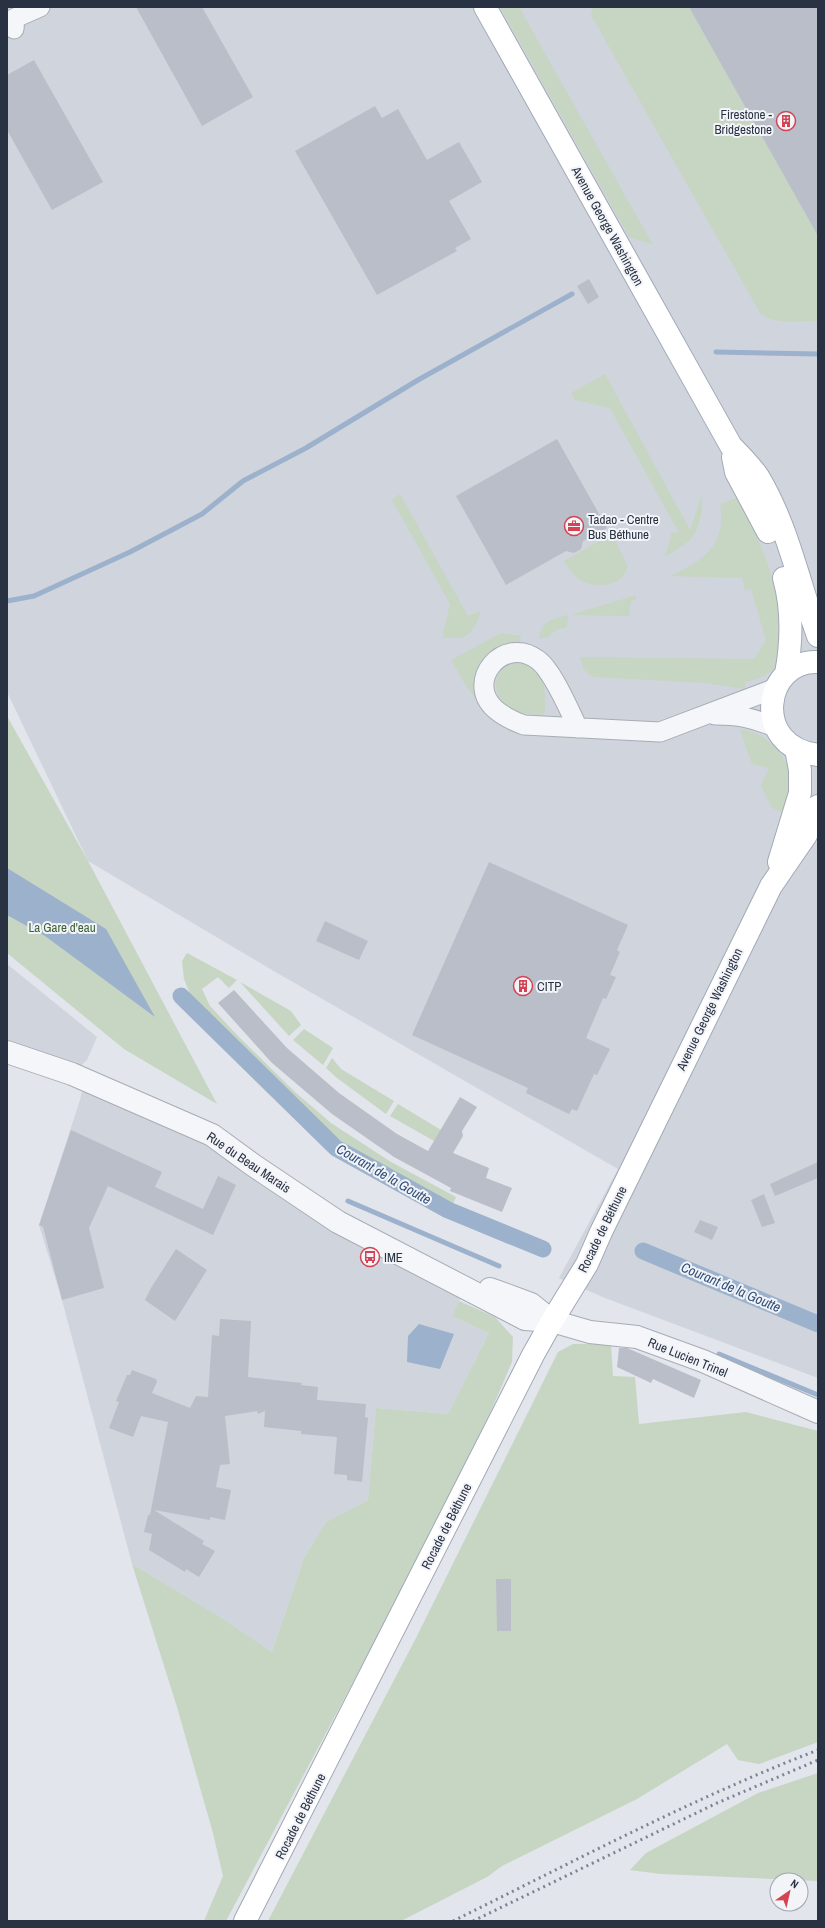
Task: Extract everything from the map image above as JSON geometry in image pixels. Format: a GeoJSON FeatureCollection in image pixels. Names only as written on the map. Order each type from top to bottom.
{"type":"FeatureCollection","features":[{"type":"Feature","properties":{"kind":"main road","name":"Avenue George Washington"},"geometry":{"type":"LineString","coordinates":[[485,7],[731,446],[750,466],[759,479],[787,539],[806,606],[818,636]]}},
{"type":"Feature","properties":{"kind":"main road","name":"Avenue George Washington"},"geometry":{"type":"LineString","coordinates":[[731,446],[736,472],[771,537],[786,585],[791,607],[790,654],[781,681],[772,701],[772,714],[776,727]]}},
{"type":"Feature","properties":{"kind":"main road"},"geometry":{"type":"LineString","coordinates":[[781,681],[799,666],[818,662]]}},
{"type":"Feature","properties":{"kind":"main road"},"geometry":{"type":"LineString","coordinates":[[776,727],[788,743],[796,749],[807,754],[818,755]]}},
{"type":"Feature","properties":{"kind":"main road","name":"Avenue George Washington"},"geometry":{"type":"LineString","coordinates":[[771,886],[800,793],[800,770],[796,749]]}},
{"type":"Feature","properties":{"kind":"main road","name":"Avenue George Washington"},"geometry":{"type":"LineString","coordinates":[[649,1134],[771,886],[806,835],[818,806]]}},
{"type":"Feature","properties":{"kind":"main road","name":"Rocade de Béthune"},"geometry":{"type":"LineString","coordinates":[[245,1921],[552,1320],[588,1264],[601,1232],[649,1134]]}},
{"type":"Feature","properties":{"kind":"street"},"geometry":{"type":"LineString","coordinates":[[14,29],[15,18],[40,7]]}},
{"type":"Feature","properties":{"kind":"street"},"geometry":{"type":"LineString","coordinates":[[578,728],[549,671],[539,660],[530,655],[518,652],[506,654],[490,667],[485,676],[484,687],[487,697],[494,708],[509,719],[524,726],[660,732],[781,681]]}},
{"type":"Feature","properties":{"kind":"street"},"geometry":{"type":"LineString","coordinates":[[705,714],[740,715],[776,727]]}},
{"type":"Feature","properties":{"kind":"street","name":"Rue du Beau Marais"},"geometry":{"type":"LineString","coordinates":[[7,1052],[72,1074],[212,1135],[253,1166],[338,1222],[525,1320],[552,1320]]}},
{"type":"Feature","properties":{"kind":"street","name":"Rue Lucien Trinel"},"geometry":{"type":"LineString","coordinates":[[552,1320],[590,1332],[637,1337],[703,1361],[818,1412]]}},
{"type":"Feature","properties":{"kind":"shaded area"},"geometry":{"type":"Polygon","coordinates":[[[7,7],[818,7],[818,1378],[605,1298],[559,1278],[618,1169],[272,970],[88,861],[7,692],[7,7]]]}},
{"type":"Feature","properties":{"kind":"shaded area"},"geometry":{"type":"Polygon","coordinates":[[[7,964],[97,1037],[87,1060],[72,1074],[7,1052],[7,964]]]}},
{"type":"Feature","properties":{"kind":"shaded area"},"geometry":{"type":"Polygon","coordinates":[[[85,1079],[149,1106],[465,1288],[452,1316],[489,1333],[448,1414],[376,1408],[368,1500],[326,1522],[304,1558],[272,1652],[222,1618],[132,1564],[62,1300],[39,1225],[80,1100],[85,1079]]]}},
{"type":"Feature","properties":{"kind":"green space"},"geometry":{"type":"Polygon","coordinates":[[[500,7],[519,7],[653,245],[629,237],[500,7]]]}},
{"type":"Feature","properties":{"kind":"green space"},"geometry":{"type":"Polygon","coordinates":[[[593,7],[689,7],[818,236],[818,321],[780,321],[766,317],[760,313],[591,15],[593,7]]]}},
{"type":"Feature","properties":{"kind":"green space"},"geometry":{"type":"Polygon","coordinates":[[[605,374],[690,530],[702,495],[700,520],[696,531],[689,541],[665,557],[672,532],[679,533],[610,408],[575,400],[571,393],[605,374]]]}},
{"type":"Feature","properties":{"kind":"green space"},"geometry":{"type":"Polygon","coordinates":[[[400,494],[468,616],[481,611],[474,628],[464,637],[442,638],[450,604],[392,500],[400,494]]]}},
{"type":"Feature","properties":{"kind":"green space"},"geometry":{"type":"Polygon","coordinates":[[[738,497],[768,565],[777,601],[780,619],[780,638],[779,660],[774,669],[760,678],[745,682],[745,689],[705,683],[593,677],[584,670],[580,657],[754,659],[766,640],[751,589],[745,590],[742,578],[670,576],[693,564],[703,557],[710,549],[720,530],[720,504],[738,497]]]}},
{"type":"Feature","properties":{"kind":"green space"},"geometry":{"type":"Polygon","coordinates":[[[612,534],[628,567],[624,574],[617,581],[601,585],[590,584],[580,580],[573,574],[564,561],[612,534]]]}},
{"type":"Feature","properties":{"kind":"green space"},"geometry":{"type":"Polygon","coordinates":[[[636,595],[636,599],[631,601],[629,616],[571,615],[636,595]]]}},
{"type":"Feature","properties":{"kind":"green space"},"geometry":{"type":"Polygon","coordinates":[[[568,615],[567,627],[556,630],[547,638],[539,638],[545,624],[552,619],[568,615]]]}},
{"type":"Feature","properties":{"kind":"green space"},"geometry":{"type":"Polygon","coordinates":[[[501,633],[521,636],[520,643],[498,648],[485,657],[481,663],[477,677],[477,700],[468,689],[451,660],[501,633]]]}},
{"type":"Feature","properties":{"kind":"green space"},"geometry":{"type":"Polygon","coordinates":[[[511,662],[532,667],[538,671],[542,677],[545,692],[545,712],[542,715],[523,713],[514,710],[501,700],[496,688],[496,682],[501,670],[511,662]]]}},
{"type":"Feature","properties":{"kind":"green space","name":"La Gare d'eau"},"geometry":{"type":"Polygon","coordinates":[[[7,716],[88,861],[217,1104],[124,1049],[7,953],[7,716]]]}},
{"type":"Feature","properties":{"kind":"green space"},"geometry":{"type":"Polygon","coordinates":[[[740,729],[756,733],[770,742],[784,760],[790,774],[791,788],[783,812],[772,808],[761,786],[769,768],[752,764],[740,729]]]}},
{"type":"Feature","properties":{"kind":"green space"},"geometry":{"type":"Polygon","coordinates":[[[187,953],[237,980],[229,988],[218,977],[202,989],[210,1006],[295,1092],[331,1123],[391,1162],[456,1197],[453,1204],[363,1156],[322,1127],[257,1068],[203,1014],[192,999],[184,979],[182,961],[187,953]]]}},
{"type":"Feature","properties":{"kind":"green space"},"geometry":{"type":"Polygon","coordinates":[[[240,982],[291,1011],[301,1025],[289,1036],[240,982]]]}},
{"type":"Feature","properties":{"kind":"green space"},"geometry":{"type":"Polygon","coordinates":[[[304,1029],[333,1048],[323,1065],[293,1040],[304,1029]]]}},
{"type":"Feature","properties":{"kind":"green space"},"geometry":{"type":"Polygon","coordinates":[[[332,1058],[341,1069],[394,1101],[386,1114],[337,1078],[326,1068],[332,1058]]]}},
{"type":"Feature","properties":{"kind":"green space"},"geometry":{"type":"Polygon","coordinates":[[[398,1104],[456,1139],[450,1150],[390,1116],[398,1104]]]}},
{"type":"Feature","properties":{"kind":"green space"},"geometry":{"type":"Polygon","coordinates":[[[459,1301],[495,1317],[513,1337],[512,1362],[491,1411],[411,1573],[226,1921],[204,1921],[223,1876],[213,1833],[177,1707],[132,1564],[222,1618],[272,1652],[304,1558],[326,1522],[368,1500],[376,1408],[448,1414],[489,1333],[452,1316],[459,1301]]]}},
{"type":"Feature","properties":{"kind":"green space"},"geometry":{"type":"Polygon","coordinates":[[[573,1344],[611,1344],[613,1376],[635,1377],[639,1424],[746,1412],[818,1431],[818,1742],[759,1764],[738,1760],[727,1744],[637,1799],[502,1866],[487,1877],[401,1921],[268,1921],[416,1638],[558,1352],[573,1344]]]}},
{"type":"Feature","properties":{"kind":"green space"},"geometry":{"type":"Polygon","coordinates":[[[818,1773],[818,1881],[809,1881],[809,1872],[769,1872],[769,1879],[661,1874],[630,1870],[646,1853],[758,1793],[818,1773]]]}},
{"type":"Feature","properties":{"kind":"water"},"geometry":{"type":"Polygon","coordinates":[[[7,868],[106,929],[155,1017],[45,936],[7,915],[7,868]]]}},
{"type":"Feature","properties":{"kind":"water"},"geometry":{"type":"Polygon","coordinates":[[[419,1324],[454,1334],[440,1369],[407,1362],[408,1336],[419,1324]]]}},
{"type":"Feature","properties":{"kind":"building"},"geometry":{"type":"Polygon","coordinates":[[[136,7],[202,7],[253,97],[202,126],[136,7]]]}},
{"type":"Feature","properties":{"kind":"building","name":"Firestone - Bridgestone"},"geometry":{"type":"Polygon","coordinates":[[[689,7],[818,7],[818,236],[689,7]]]}},
{"type":"Feature","properties":{"kind":"building"},"geometry":{"type":"Polygon","coordinates":[[[34,60],[103,182],[52,210],[7,130],[7,75],[34,60]]]}},
{"type":"Feature","properties":{"kind":"building"},"geometry":{"type":"Polygon","coordinates":[[[375,106],[382,118],[398,109],[427,160],[459,142],[482,182],[449,201],[471,239],[455,248],[457,251],[377,295],[295,151],[375,106]]]}},
{"type":"Feature","properties":{"kind":"building"},"geometry":{"type":"Polygon","coordinates":[[[589,279],[599,297],[588,304],[577,286],[589,279]]]}},
{"type":"Feature","properties":{"kind":"building"},"geometry":{"type":"Polygon","coordinates":[[[557,439],[607,528],[583,541],[581,549],[574,553],[566,551],[506,585],[456,496],[557,439]]]}},
{"type":"Feature","properties":{"kind":"building","name":"CITP"},"geometry":{"type":"Polygon","coordinates":[[[489,862],[628,925],[617,950],[620,952],[610,975],[616,977],[606,999],[603,998],[586,1038],[610,1049],[597,1075],[594,1074],[577,1111],[572,1109],[569,1114],[526,1093],[528,1088],[412,1035],[489,862]]]}},
{"type":"Feature","properties":{"kind":"building"},"geometry":{"type":"Polygon","coordinates":[[[325,921],[368,941],[359,960],[316,941],[325,921]]]}},
{"type":"Feature","properties":{"kind":"building"},"geometry":{"type":"Polygon","coordinates":[[[234,990],[287,1048],[339,1093],[397,1134],[428,1151],[460,1097],[477,1107],[462,1131],[463,1136],[453,1153],[489,1168],[486,1178],[512,1188],[502,1212],[450,1191],[451,1188],[394,1157],[332,1114],[271,1062],[218,1003],[234,990]]]}},
{"type":"Feature","properties":{"kind":"building"},"geometry":{"type":"Polygon","coordinates":[[[71,1130],[162,1172],[155,1187],[203,1209],[218,1176],[236,1185],[213,1235],[108,1186],[89,1228],[104,1288],[62,1300],[43,1227],[39,1225],[71,1130]]]}},
{"type":"Feature","properties":{"kind":"building"},"geometry":{"type":"Polygon","coordinates":[[[818,1162],[818,1178],[775,1196],[770,1184],[818,1162]]]}},
{"type":"Feature","properties":{"kind":"building"},"geometry":{"type":"Polygon","coordinates":[[[764,1194],[775,1223],[762,1227],[751,1200],[764,1194]]]}},
{"type":"Feature","properties":{"kind":"building"},"geometry":{"type":"Polygon","coordinates":[[[700,1220],[718,1227],[712,1240],[694,1232],[700,1220]]]}},
{"type":"Feature","properties":{"kind":"building"},"geometry":{"type":"Polygon","coordinates":[[[176,1249],[207,1270],[175,1321],[145,1300],[176,1249]]]}},
{"type":"Feature","properties":{"kind":"building"},"geometry":{"type":"Polygon","coordinates":[[[220,1319],[251,1321],[248,1377],[302,1383],[301,1385],[318,1387],[317,1400],[366,1404],[365,1417],[368,1418],[362,1482],[347,1480],[347,1475],[334,1474],[337,1437],[301,1434],[301,1431],[264,1427],[265,1411],[258,1414],[257,1411],[225,1416],[230,1464],[220,1465],[216,1487],[231,1490],[225,1520],[210,1517],[210,1520],[154,1510],[204,1541],[202,1544],[215,1551],[199,1577],[186,1569],[185,1572],[149,1550],[152,1534],[144,1532],[148,1515],[150,1515],[168,1422],[141,1416],[133,1437],[109,1428],[119,1402],[116,1401],[127,1375],[130,1375],[132,1370],[156,1379],[157,1382],[152,1393],[190,1408],[196,1396],[208,1397],[212,1335],[219,1336],[220,1319]]]}},
{"type":"Feature","properties":{"kind":"building"},"geometry":{"type":"Polygon","coordinates":[[[619,1348],[627,1348],[701,1380],[694,1398],[653,1379],[651,1383],[617,1367],[619,1348]]]}},
{"type":"Feature","properties":{"kind":"building"},"geometry":{"type":"Polygon","coordinates":[[[496,1579],[511,1579],[511,1631],[497,1631],[496,1579]]]}},
{"type":"Feature","properties":{"kind":"waterway"},"geometry":{"type":"LineString","coordinates":[[7,601],[34,596],[130,552],[202,514],[243,481],[306,448],[418,380],[572,294]]}},
{"type":"Feature","properties":{"kind":"waterway"},"geometry":{"type":"LineString","coordinates":[[716,352],[818,354]]}},
{"type":"Feature","properties":{"kind":"waterway","name":"Courant de la Goutte"},"geometry":{"type":"LineString","coordinates":[[181,996],[336,1148],[448,1210],[543,1249]]}},
{"type":"Feature","properties":{"kind":"waterway"},"geometry":{"type":"LineString","coordinates":[[348,1201],[499,1266]]}},
{"type":"Feature","properties":{"kind":"waterway","name":"Courant de la Goutte"},"geometry":{"type":"LineString","coordinates":[[643,1251],[818,1324]]}},
{"type":"Feature","properties":{"kind":"waterway"},"geometry":{"type":"LineString","coordinates":[[719,1354],[818,1395]]}},
{"type":"Feature","properties":{"kind":"railway"},"geometry":{"type":"LineString","coordinates":[[453,1921],[679,1810],[818,1750]]}},
{"type":"Feature","properties":{"kind":"railway"},"geometry":{"type":"LineString","coordinates":[[473,1921],[717,1803],[818,1760]]}},
{"type":"Feature","properties":{"kind":"place","name":"Firestone - Bridgestone"},"geometry":{"type":"Point","coordinates":[786,121]}},
{"type":"Feature","properties":{"kind":"place","name":"Tadao - Centre Bus Béthune"},"geometry":{"type":"Point","coordinates":[574,526]}},
{"type":"Feature","properties":{"kind":"place","name":"CITP"},"geometry":{"type":"Point","coordinates":[523,986]}},
{"type":"Feature","properties":{"kind":"place","name":"IME"},"geometry":{"type":"Point","coordinates":[370,1257]}}]}
